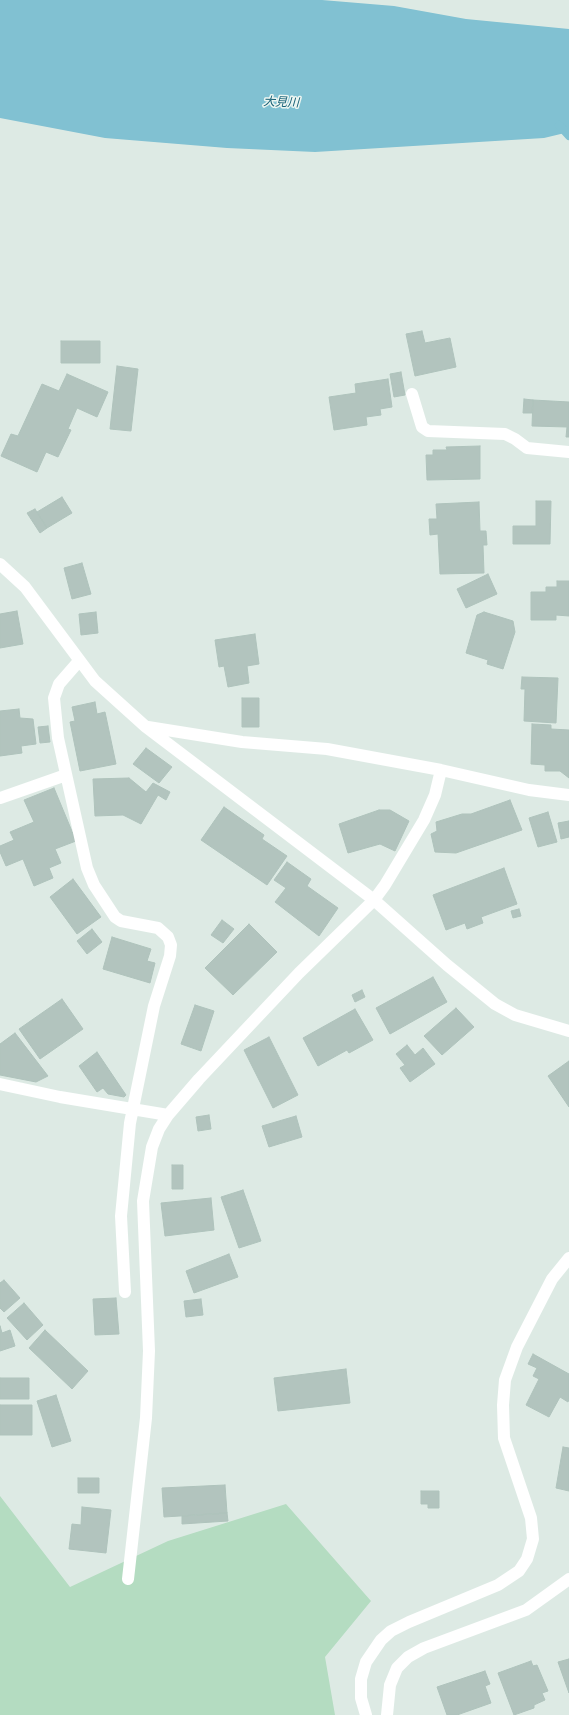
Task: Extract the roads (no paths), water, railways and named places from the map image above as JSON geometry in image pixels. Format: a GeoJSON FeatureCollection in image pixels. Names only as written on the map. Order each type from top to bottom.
{"type":"FeatureCollection","features":[{"type":"Feature","properties":{"kind":"street"},"geometry":{"type":"LineString","coordinates":[[412,394],[422,426],[428,431],[505,434],[527,448],[569,452]]}},
{"type":"Feature","properties":{"kind":"street"},"geometry":{"type":"LineString","coordinates":[[0,564],[25,587],[95,681],[146,727],[374,900],[447,965],[495,1004],[515,1015],[569,1031]]}},
{"type":"Feature","properties":{"kind":"street"},"geometry":{"type":"LineString","coordinates":[[79,661],[59,684],[54,698],[58,738],[87,868],[94,885],[115,917],[121,921],[158,928],[168,937],[171,945],[170,956],[154,1006],[133,1109],[121,1216],[125,1292]]}},
{"type":"Feature","properties":{"kind":"street"},"geometry":{"type":"LineString","coordinates":[[146,727],[242,742],[327,749],[441,770],[530,790],[569,795]]}},
{"type":"Feature","properties":{"kind":"street"},"geometry":{"type":"LineString","coordinates":[[128,1579],[146,1418],[149,1351],[143,1201],[152,1147],[159,1129],[199,1079],[299,973],[374,900],[398,864],[424,820],[435,795],[441,770]]}},
{"type":"Feature","properties":{"kind":"street"},"geometry":{"type":"LineString","coordinates":[[0,798],[66,775]]}},
{"type":"Feature","properties":{"kind":"street"},"geometry":{"type":"LineString","coordinates":[[0,1084],[60,1097],[168,1116]]}},
{"type":"Feature","properties":{"kind":"street"},"geometry":{"type":"LineString","coordinates":[[366,1715],[361,1698],[361,1679],[366,1662],[381,1640],[391,1631],[409,1622],[498,1585],[519,1571],[527,1560],[533,1539],[531,1518],[509,1458],[504,1438],[503,1405],[505,1380],[516,1347],[552,1278],[569,1258]]}},
{"type":"Feature","properties":{"kind":"street"},"geometry":{"type":"LineString","coordinates":[[387,1715],[390,1685],[397,1668],[408,1657],[424,1648],[526,1610],[569,1579]]}},
{"type":"Feature","properties":{"kind":"water","name":"大見川"},"geometry":{"type":"Polygon","coordinates":[[[0,0],[322,0],[394,6],[466,19],[569,29],[569,132],[544,138],[315,152],[227,148],[105,138],[0,118],[0,0]]]}},
{"type":"Feature","properties":{"kind":"waterway"},"geometry":{"type":"LineString","coordinates":[[559,125],[569,136]]}}]}
